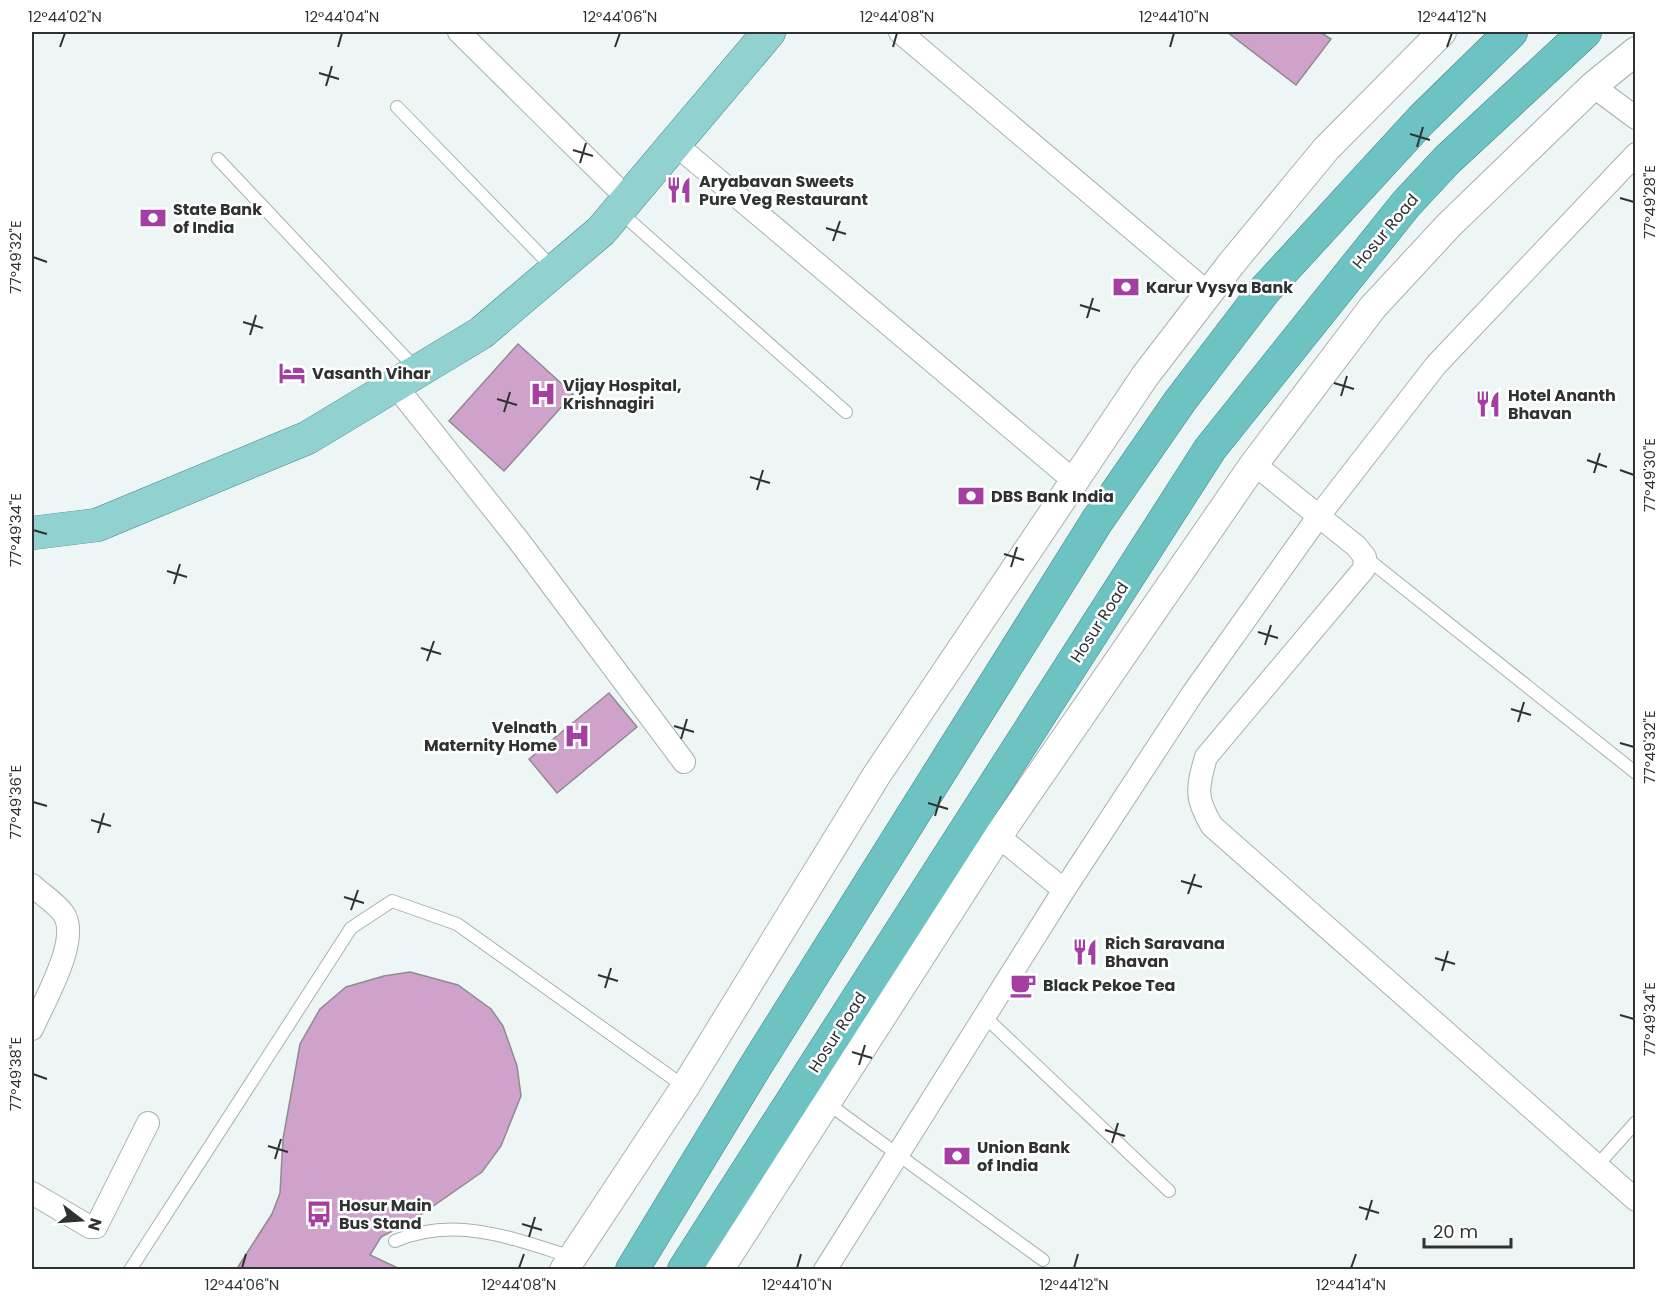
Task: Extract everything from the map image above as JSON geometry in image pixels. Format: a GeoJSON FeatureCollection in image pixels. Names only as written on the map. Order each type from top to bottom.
{"type":"FeatureCollection","features":[{"type":"Feature","properties":{"kind":"highway"},"geometry":{"type":"LineString","coordinates":[[632,1269],[755,1067],[962,740],[1097,521],[1180,401],[1264,291],[1422,119],[1510,32]]}},
{"type":"Feature","properties":{"kind":"highway","name":"Hosur Road"},"geometry":{"type":"LineString","coordinates":[[684,1269],[1210,449],[1406,204],[1447,160],[1585,32]]}},
{"type":"Feature","properties":{"kind":"main road"},"geometry":{"type":"LineString","coordinates":[[32,533],[97,525],[307,438],[481,333],[601,231],[769,32]]}},
{"type":"Feature","properties":{"kind":"street"},"geometry":{"type":"LineString","coordinates":[[459,32],[623,204]]}},
{"type":"Feature","properties":{"kind":"street"},"geometry":{"type":"LineString","coordinates":[[900,32],[1208,293]]}},
{"type":"Feature","properties":{"kind":"street"},"geometry":{"type":"LineString","coordinates":[[568,1263],[685,1087],[876,776],[1145,376],[1208,293],[1326,148],[1442,32]]}},
{"type":"Feature","properties":{"kind":"street"},"geometry":{"type":"LineString","coordinates":[[719,1269],[998,836],[1254,464],[1373,307],[1449,225],[1593,86],[1635,51]]}},
{"type":"Feature","properties":{"kind":"street"},"geometry":{"type":"LineString","coordinates":[[1593,86],[1635,118]]}},
{"type":"Feature","properties":{"kind":"street"},"geometry":{"type":"LineString","coordinates":[[674,143],[1073,480]]}},
{"type":"Feature","properties":{"kind":"street"},"geometry":{"type":"LineString","coordinates":[[825,1269],[1064,890],[1194,693],[1318,517],[1436,364],[1635,154]]}},
{"type":"Feature","properties":{"kind":"street"},"geometry":{"type":"LineString","coordinates":[[406,378],[519,541],[684,762]]}},
{"type":"Feature","properties":{"kind":"street"},"geometry":{"type":"LineString","coordinates":[[1254,464],[1365,557],[1364,569],[1206,757],[1198,786],[1200,806],[1212,826],[1635,1200]]}},
{"type":"Feature","properties":{"kind":"street"},"geometry":{"type":"LineString","coordinates":[[998,836],[1064,890]]}},
{"type":"Feature","properties":{"kind":"street"},"geometry":{"type":"LineString","coordinates":[[32,885],[63,913],[68,925],[68,946],[32,1029]]}},
{"type":"Feature","properties":{"kind":"street"},"geometry":{"type":"LineString","coordinates":[[32,1193],[90,1227],[96,1227],[148,1124]]}},
{"type":"Feature","properties":{"kind":"lane"},"geometry":{"type":"LineString","coordinates":[[397,107],[555,270]]}},
{"type":"Feature","properties":{"kind":"lane"},"geometry":{"type":"LineString","coordinates":[[218,159],[406,378]]}},
{"type":"Feature","properties":{"kind":"lane"},"geometry":{"type":"LineString","coordinates":[[623,204],[846,412]]}},
{"type":"Feature","properties":{"kind":"lane"},"geometry":{"type":"LineString","coordinates":[[1365,557],[1635,773]]}},
{"type":"Feature","properties":{"kind":"lane"},"geometry":{"type":"LineString","coordinates":[[130,1269],[351,928],[392,901],[457,924],[685,1087]]}},
{"type":"Feature","properties":{"kind":"lane"},"geometry":{"type":"LineString","coordinates":[[985,1017],[1169,1191]]}},
{"type":"Feature","properties":{"kind":"lane"},"geometry":{"type":"LineString","coordinates":[[826,1102],[1043,1260]]}},
{"type":"Feature","properties":{"kind":"lane"},"geometry":{"type":"LineString","coordinates":[[1596,1167],[1635,1122]]}},
{"type":"Feature","properties":{"kind":"lane"},"geometry":{"type":"LineString","coordinates":[[395,1241],[446,1230],[488,1231],[568,1263]]}},
{"type":"Feature","properties":{"kind":"building"},"geometry":{"type":"Polygon","coordinates":[[[1227,32],[1320,32],[1331,39],[1296,85],[1227,32]]]}},
{"type":"Feature","properties":{"kind":"building"},"geometry":{"type":"Polygon","coordinates":[[[518,344],[573,394],[504,471],[449,421],[518,344]]]}},
{"type":"Feature","properties":{"kind":"building"},"geometry":{"type":"Polygon","coordinates":[[[609,693],[637,727],[557,793],[529,759],[609,693]]]}},
{"type":"Feature","properties":{"kind":"building"},"geometry":{"type":"Polygon","coordinates":[[[410,972],[458,985],[491,1009],[503,1026],[517,1066],[521,1096],[501,1146],[482,1172],[413,1220],[381,1237],[370,1255],[402,1270],[236,1270],[272,1214],[280,1193],[283,1139],[300,1044],[320,1009],[346,987],[384,976],[410,972]]]}},
{"type":"Feature","properties":{"kind":"place","name":"Aryabavan Sweets Pure Veg Restaurant"},"geometry":{"type":"Point","coordinates":[679,190]}},
{"type":"Feature","properties":{"kind":"place","name":"State Bank of India"},"geometry":{"type":"Point","coordinates":[153,218]}},
{"type":"Feature","properties":{"kind":"place","name":"Karur Vysya Bank"},"geometry":{"type":"Point","coordinates":[1126,287]}},
{"type":"Feature","properties":{"kind":"place","name":"Vasanth Vihar"},"geometry":{"type":"Point","coordinates":[292,373]}},
{"type":"Feature","properties":{"kind":"place","name":"Vijay Hospital, Krishnagiri"},"geometry":{"type":"Point","coordinates":[543,394]}},
{"type":"Feature","properties":{"kind":"place","name":"Hotel Ananth Bhavan"},"geometry":{"type":"Point","coordinates":[1488,404]}},
{"type":"Feature","properties":{"kind":"place","name":"DBS Bank India"},"geometry":{"type":"Point","coordinates":[971,496]}},
{"type":"Feature","properties":{"kind":"place","name":"Velnath Maternity Home"},"geometry":{"type":"Point","coordinates":[577,736]}},
{"type":"Feature","properties":{"kind":"place","name":"Rich Saravana Bhavan"},"geometry":{"type":"Point","coordinates":[1085,952]}},
{"type":"Feature","properties":{"kind":"place","name":"Black Pekoe Tea"},"geometry":{"type":"Point","coordinates":[1023,985]}},
{"type":"Feature","properties":{"kind":"place","name":"Union Bank of India"},"geometry":{"type":"Point","coordinates":[957,1156]}},
{"type":"Feature","properties":{"kind":"place","name":"Hosur Main Bus Stand"},"geometry":{"type":"Point","coordinates":[319,1214]}}]}
